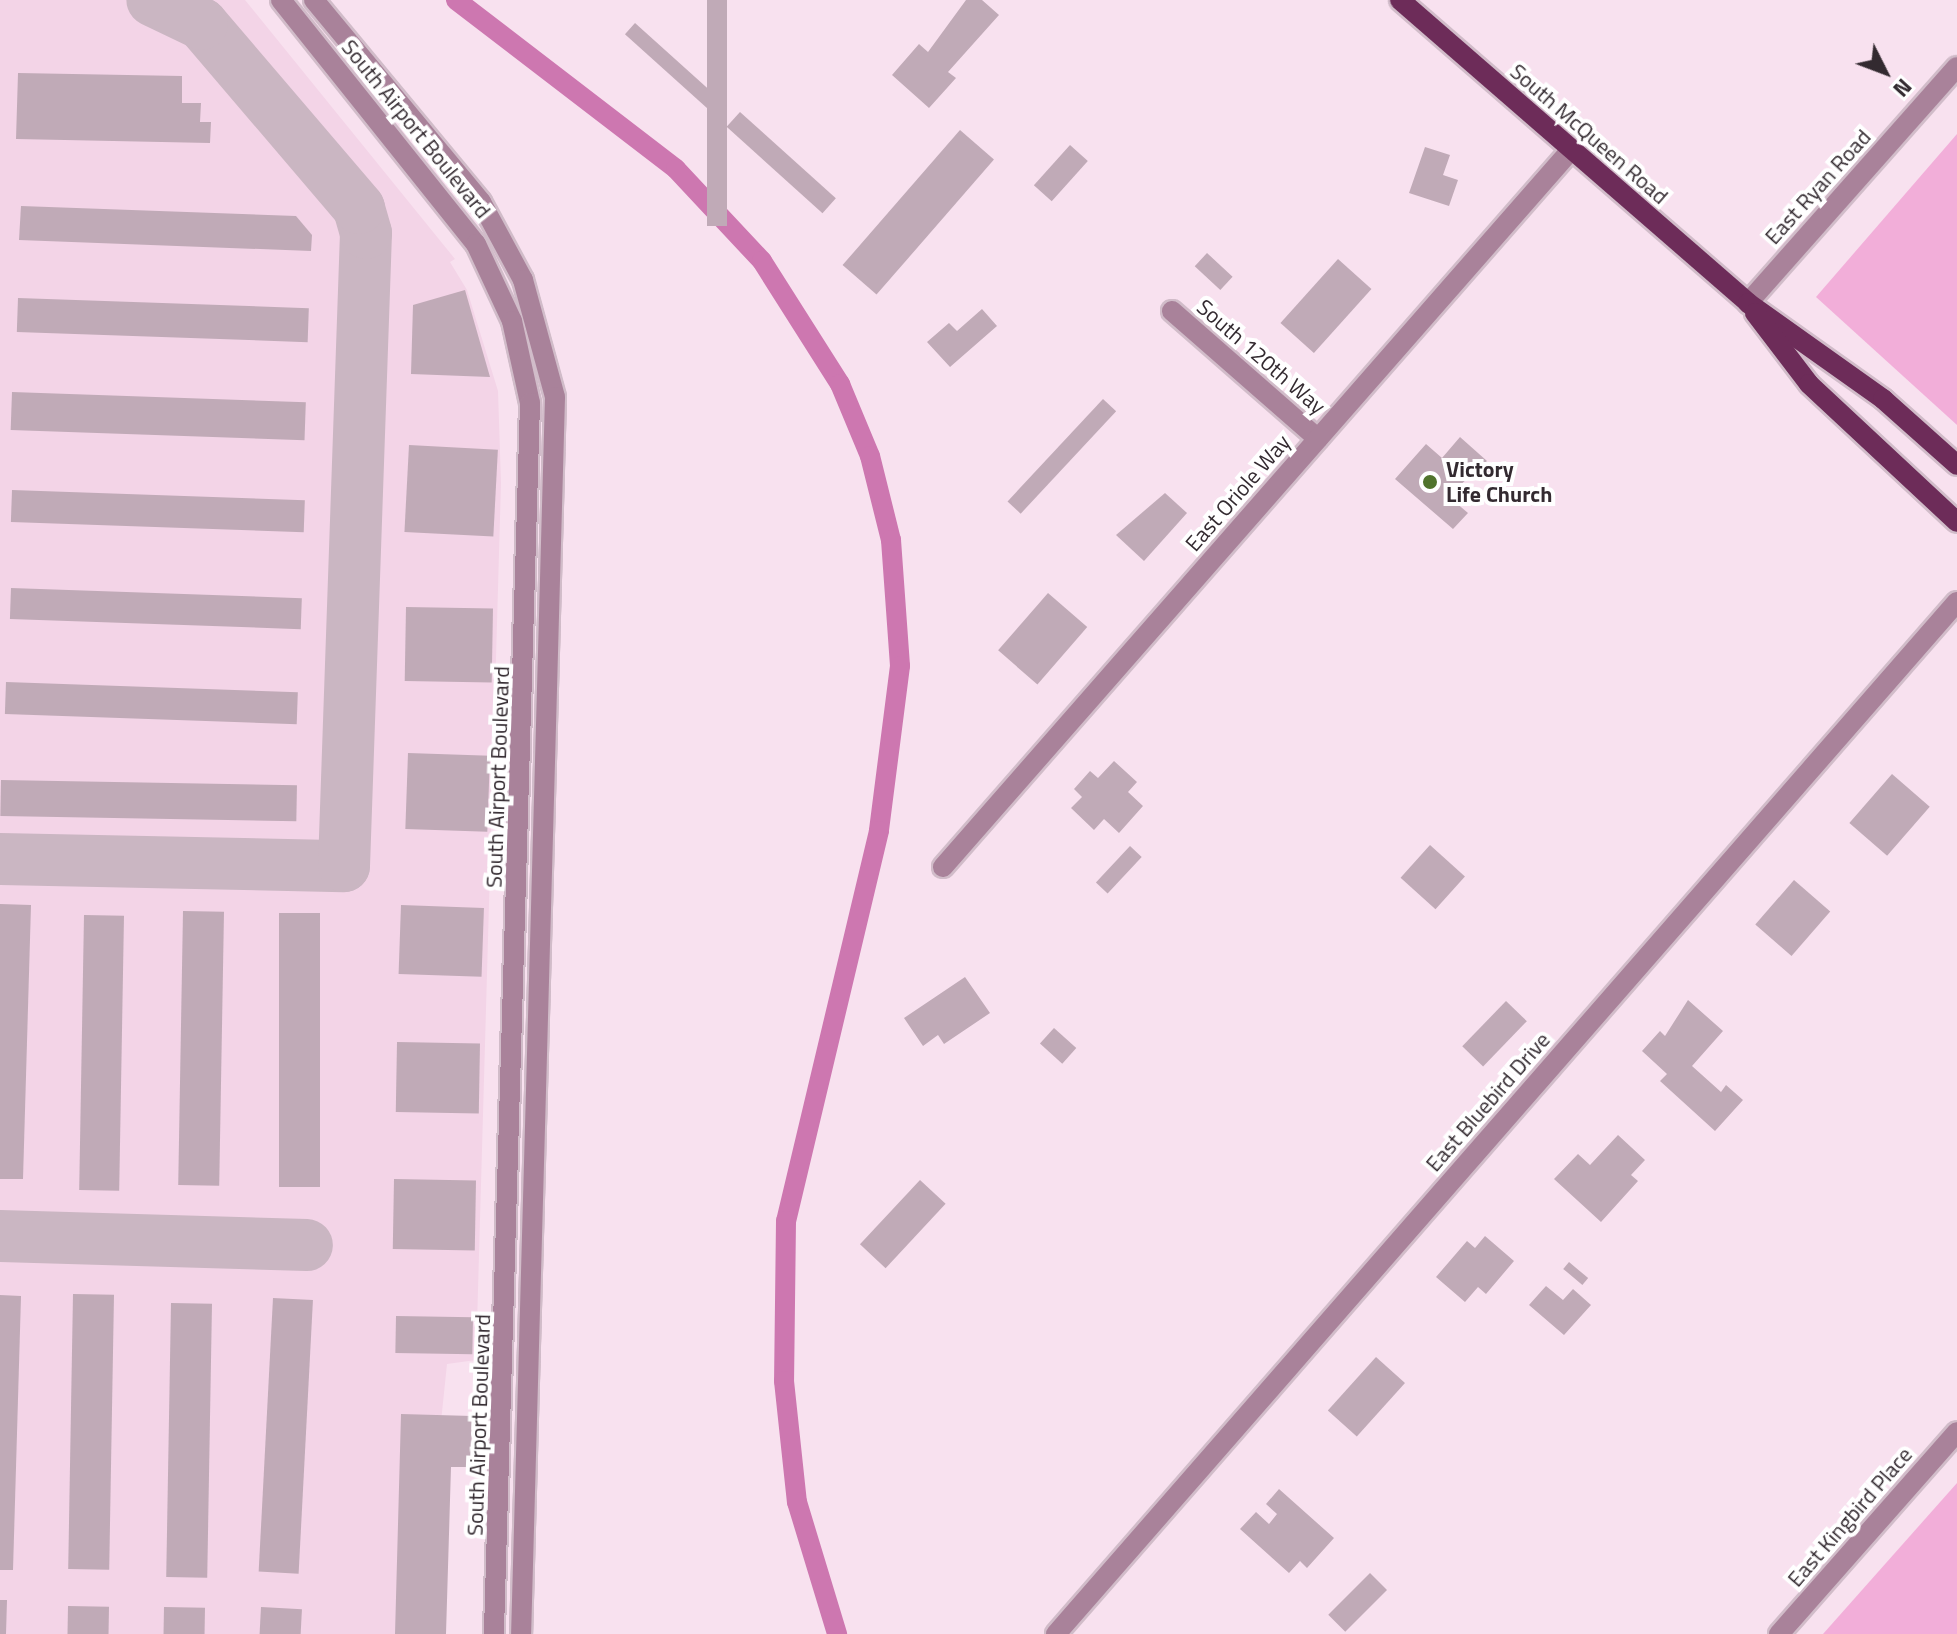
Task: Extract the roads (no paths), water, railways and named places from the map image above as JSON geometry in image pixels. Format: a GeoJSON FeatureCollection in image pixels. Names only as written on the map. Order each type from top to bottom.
{"type":"FeatureCollection","features":[{"type":"Feature","properties":{"kind":"main road","name":"South McQueen Road"},"geometry":{"type":"LineString","coordinates":[[1400,0],[1748,303],[1883,399],[1957,465]]}},
{"type":"Feature","properties":{"kind":"main road","name":"South McQueen Road"},"geometry":{"type":"LineString","coordinates":[[1748,303],[1809,384],[1957,522]]}},
{"type":"Feature","properties":{"kind":"street","name":"South Airport Boulevard"},"geometry":{"type":"LineString","coordinates":[[281,0],[459,217],[494,277],[522,361],[532,431],[505,1392],[494,1634]]}},
{"type":"Feature","properties":{"kind":"street","name":"South Airport Boulevard"},"geometry":{"type":"LineString","coordinates":[[314,0],[481,202],[523,280],[555,397],[531,1393],[521,1634]]}},
{"type":"Feature","properties":{"kind":"street","name":"East Ryan Road"},"geometry":{"type":"LineString","coordinates":[[1748,303],[1957,67]]}},
{"type":"Feature","properties":{"kind":"street"},"geometry":{"type":"LineString","coordinates":[[400,144],[421,128]]}},
{"type":"Feature","properties":{"kind":"street","name":"East Oriole Way"},"geometry":{"type":"LineString","coordinates":[[943,867],[1570,151]]}},
{"type":"Feature","properties":{"kind":"street","name":"South 120th Way"},"geometry":{"type":"LineString","coordinates":[[1172,311],[1318,439]]}},
{"type":"Feature","properties":{"kind":"street","name":"East Bluebird Drive"},"geometry":{"type":"LineString","coordinates":[[1056,1634],[1957,602]]}},
{"type":"Feature","properties":{"kind":"street"},"geometry":{"type":"LineString","coordinates":[[505,1392],[531,1393]]}},
{"type":"Feature","properties":{"kind":"street","name":"East Kingbird Place"},"geometry":{"type":"LineString","coordinates":[[1779,1634],[1957,1432]]}},
{"type":"Feature","properties":{"kind":"waterway"},"geometry":{"type":"LineString","coordinates":[[456,0],[676,169],[762,261],[840,384],[870,456],[891,540],[900,666],[879,831],[786,1221],[784,1381],[797,1502],[837,1634]]}},
{"type":"Feature","properties":{"kind":"place","name":"Victory Life Church"},"geometry":{"type":"Point","coordinates":[1430,482]}}]}
